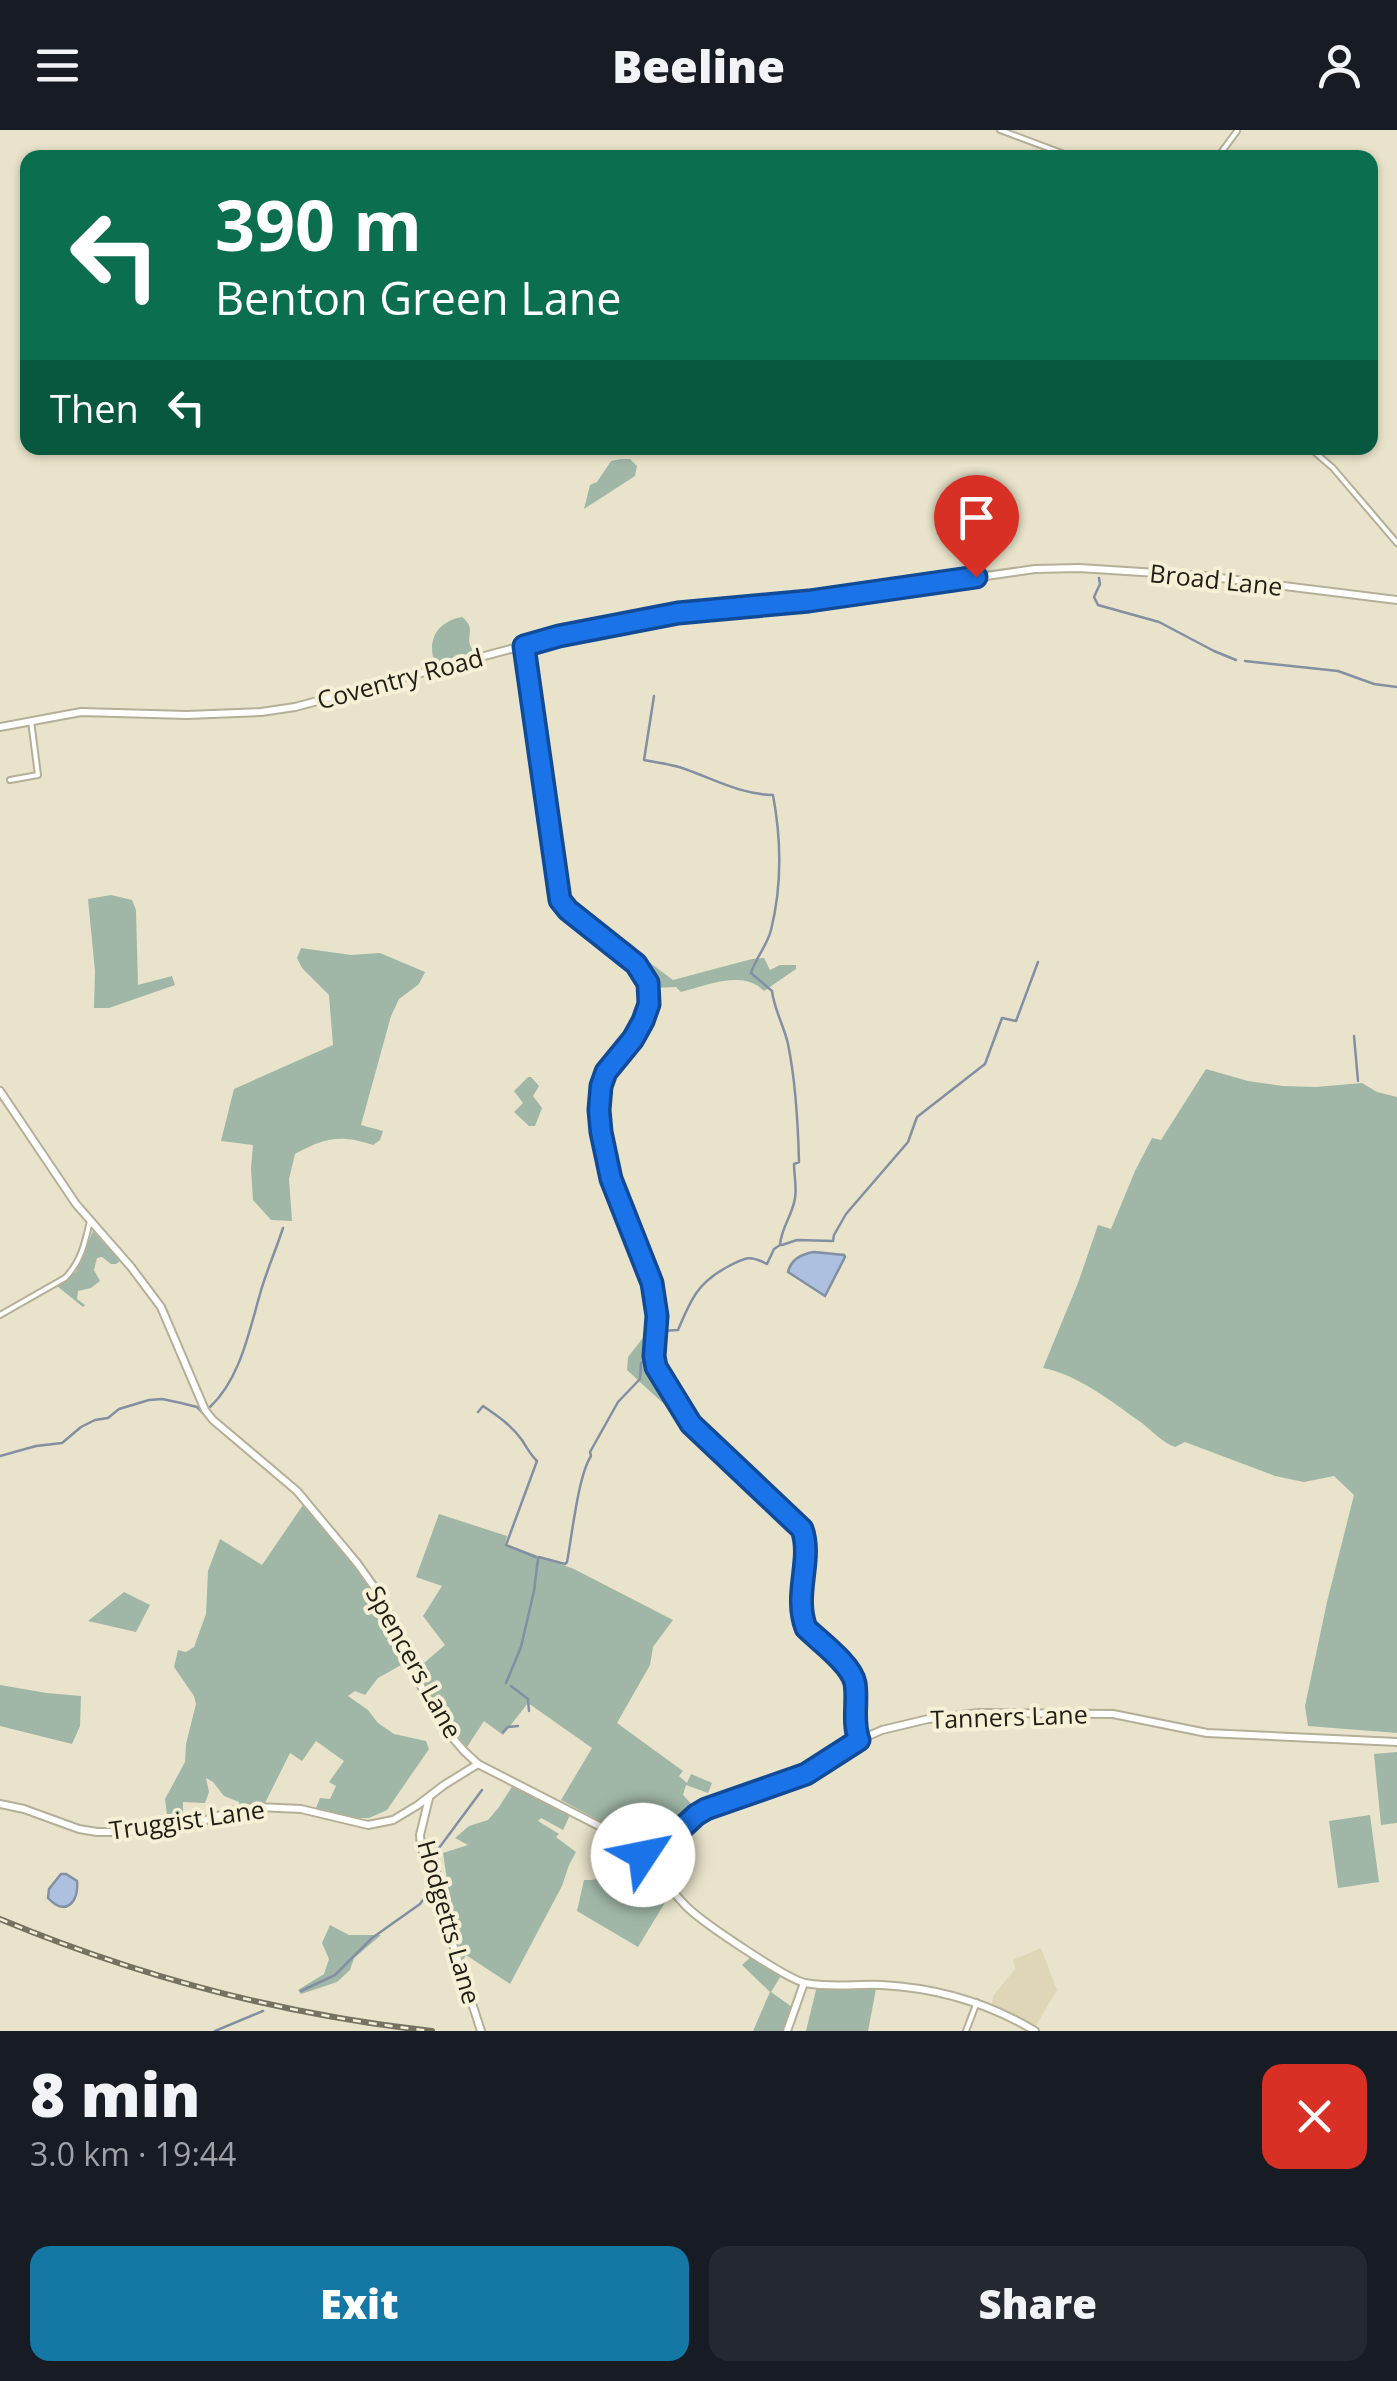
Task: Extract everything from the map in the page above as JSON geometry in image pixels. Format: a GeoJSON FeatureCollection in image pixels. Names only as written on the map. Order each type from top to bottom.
{"type":"FeatureCollection","features":[{"type":"Feature","properties":{"kind":"street"},"geometry":{"type":"LineString","coordinates":[[1000,130],[1054,150]]}},
{"type":"Feature","properties":{"kind":"street"},"geometry":{"type":"LineString","coordinates":[[1318,455],[1397,543]]}},
{"type":"Feature","properties":{"kind":"street","name":"Broad Lane"},"geometry":{"type":"LineString","coordinates":[[1035,569],[1204,576],[1397,600]]}},
{"type":"Feature","properties":{"kind":"street","name":"Coventry Road"},"geometry":{"type":"LineString","coordinates":[[0,726],[80,712],[187,715],[278,710],[559,636],[678,613],[809,601],[1035,569]]}},
{"type":"Feature","properties":{"kind":"street"},"geometry":{"type":"LineString","coordinates":[[524,646],[560,900],[636,964],[648,983],[649,1004],[643,1021],[606,1072],[599,1110],[611,1179],[652,1283],[657,1316],[656,1367],[691,1424],[802,1529],[803,1620],[806,1628],[851,1672],[859,1740]]}},
{"type":"Feature","properties":{"kind":"street"},"geometry":{"type":"LineString","coordinates":[[10,780],[38,774],[30,721]]}},
{"type":"Feature","properties":{"kind":"street","name":"Spencers Lane"},"geometry":{"type":"LineString","coordinates":[[0,1092],[90,1221],[161,1307],[205,1410],[297,1491],[371,1582],[382,1598],[408,1660],[451,1736],[478,1764],[597,1824],[648,1856],[688,1908],[779,1970],[804,1982]]}},
{"type":"Feature","properties":{"kind":"street"},"geometry":{"type":"LineString","coordinates":[[0,1315],[73,1270],[90,1221]]}},
{"type":"Feature","properties":{"kind":"street","name":"Tanners Lane"},"geometry":{"type":"LineString","coordinates":[[648,1856],[706,1809],[806,1774],[859,1740],[894,1726],[953,1715],[1086,1713],[1125,1716],[1207,1733],[1397,1742]]}},
{"type":"Feature","properties":{"kind":"street","name":"Hodgetts Lane"},"geometry":{"type":"LineString","coordinates":[[478,1764],[429,1797],[422,1809],[420,1835],[480,2028]]}},
{"type":"Feature","properties":{"kind":"street","name":"Truggist Lane"},"geometry":{"type":"LineString","coordinates":[[0,1804],[79,1829],[109,1833],[203,1821],[257,1807],[301,1809],[368,1825],[422,1809]]}},
{"type":"Feature","properties":{"kind":"street"},"geometry":{"type":"LineString","coordinates":[[788,2031],[804,1982],[938,1990],[977,2002],[1034,2031]]}},
{"type":"Feature","properties":{"kind":"street"},"geometry":{"type":"LineString","coordinates":[[966,2031],[977,2002]]}},
{"type":"Feature","properties":{"kind":"shaded area"},"geometry":{"type":"Polygon","coordinates":[[[1041,1948],[1057,1990],[1035,2027],[992,2006],[993,1996],[1015,1969],[1013,1960],[1041,1948]]]}},
{"type":"Feature","properties":{"kind":"green space"},"geometry":{"type":"Polygon","coordinates":[[[630,459],[637,466],[635,476],[584,509],[590,485],[597,482],[611,461],[630,459]]]}},
{"type":"Feature","properties":{"kind":"green space"},"geometry":{"type":"Polygon","coordinates":[[[462,617],[469,626],[469,643],[475,652],[435,663],[432,647],[436,633],[446,623],[462,617]]]}},
{"type":"Feature","properties":{"kind":"green space"},"geometry":{"type":"Polygon","coordinates":[[[111,895],[132,900],[136,910],[138,985],[172,976],[175,985],[109,1008],[94,1008],[95,971],[88,899],[111,895]]]}},
{"type":"Feature","properties":{"kind":"green space"},"geometry":{"type":"Polygon","coordinates":[[[301,948],[351,955],[380,953],[425,972],[419,984],[399,999],[391,1016],[361,1125],[383,1131],[380,1140],[373,1145],[332,1139],[295,1154],[289,1179],[292,1221],[271,1220],[253,1200],[253,1145],[221,1141],[234,1089],[333,1045],[329,995],[302,968],[297,958],[301,948]]]}},
{"type":"Feature","properties":{"kind":"green space"},"geometry":{"type":"Polygon","coordinates":[[[622,949],[673,980],[752,959],[764,958],[770,970],[780,965],[796,965],[796,969],[764,991],[755,984],[735,980],[681,992],[676,987],[652,988],[644,969],[622,949]]]}},
{"type":"Feature","properties":{"kind":"green space"},"geometry":{"type":"Polygon","coordinates":[[[1206,1069],[1283,1086],[1362,1083],[1397,1097],[1397,1733],[1308,1726],[1305,1706],[1354,1495],[1334,1476],[1304,1482],[1275,1476],[1185,1442],[1175,1447],[1095,1390],[1043,1368],[1098,1225],[1111,1229],[1152,1138],[1161,1140],[1206,1069]]]}},
{"type":"Feature","properties":{"kind":"green space"},"geometry":{"type":"Polygon","coordinates":[[[528,1077],[539,1086],[533,1096],[542,1108],[535,1126],[529,1126],[514,1112],[523,1103],[514,1091],[528,1077]]]}},
{"type":"Feature","properties":{"kind":"green space"},"geometry":{"type":"Polygon","coordinates":[[[93,1231],[120,1261],[111,1264],[97,1258],[94,1270],[100,1281],[78,1291],[77,1299],[83,1307],[57,1286],[76,1272],[93,1231]]]}},
{"type":"Feature","properties":{"kind":"green space"},"geometry":{"type":"Polygon","coordinates":[[[653,1325],[650,1370],[691,1429],[627,1370],[628,1357],[653,1325]]]}},
{"type":"Feature","properties":{"kind":"green space"},"geometry":{"type":"Polygon","coordinates":[[[303,1505],[376,1597],[403,1664],[378,1678],[365,1695],[355,1691],[348,1696],[394,1734],[426,1741],[429,1749],[387,1810],[369,1818],[316,1808],[320,1798],[330,1799],[336,1786],[329,1782],[344,1761],[316,1741],[302,1761],[290,1753],[265,1803],[240,1806],[206,1778],[209,1792],[205,1803],[183,1802],[183,1820],[168,1823],[165,1799],[185,1762],[196,1704],[174,1667],[178,1650],[186,1652],[194,1647],[206,1614],[208,1571],[220,1539],[262,1565],[303,1505]]]}},
{"type":"Feature","properties":{"kind":"green space"},"geometry":{"type":"Polygon","coordinates":[[[439,1514],[507,1536],[505,1544],[574,1569],[673,1620],[653,1647],[650,1665],[617,1723],[683,1771],[679,1776],[687,1783],[691,1774],[712,1783],[708,1793],[686,1785],[683,1795],[696,1809],[660,1842],[635,1842],[561,1800],[592,1748],[528,1703],[503,1735],[484,1721],[467,1747],[445,1720],[417,1669],[445,1645],[423,1616],[442,1586],[416,1577],[439,1514]]]}},
{"type":"Feature","properties":{"kind":"green space"},"geometry":{"type":"Polygon","coordinates":[[[124,1592],[150,1605],[136,1632],[88,1621],[124,1592]]]}},
{"type":"Feature","properties":{"kind":"green space"},"geometry":{"type":"Polygon","coordinates":[[[0,1685],[81,1696],[80,1726],[72,1744],[0,1726],[0,1685]]]}},
{"type":"Feature","properties":{"kind":"green space"},"geometry":{"type":"Polygon","coordinates":[[[1397,1752],[1397,1823],[1381,1825],[1374,1754],[1397,1752]]]}},
{"type":"Feature","properties":{"kind":"green space"},"geometry":{"type":"Polygon","coordinates":[[[513,1785],[570,1815],[563,1830],[541,1818],[538,1821],[559,1834],[556,1837],[576,1852],[510,1984],[466,1955],[463,1960],[443,1902],[450,1900],[443,1853],[468,1845],[455,1838],[469,1826],[488,1820],[513,1785]]]}},
{"type":"Feature","properties":{"kind":"green space"},"geometry":{"type":"Polygon","coordinates":[[[1370,1815],[1379,1882],[1338,1888],[1329,1821],[1370,1815]]]}},
{"type":"Feature","properties":{"kind":"green space"},"geometry":{"type":"Polygon","coordinates":[[[629,1850],[669,1896],[638,1947],[577,1911],[584,1880],[611,1872],[629,1850]]]}},
{"type":"Feature","properties":{"kind":"green space"},"geometry":{"type":"Polygon","coordinates":[[[330,1925],[349,1935],[381,1935],[354,1958],[350,1970],[337,1982],[301,1994],[298,1990],[324,1974],[329,1959],[322,1943],[330,1925]]]}},
{"type":"Feature","properties":{"kind":"green space"},"geometry":{"type":"Polygon","coordinates":[[[752,1956],[782,1974],[771,1992],[792,2007],[785,2031],[753,2031],[770,1992],[742,1965],[752,1956]]]}},
{"type":"Feature","properties":{"kind":"green space"},"geometry":{"type":"Polygon","coordinates":[[[817,1986],[876,1989],[868,2031],[806,2031],[817,1986]]]}},
{"type":"Feature","properties":{"kind":"water"},"geometry":{"type":"Polygon","coordinates":[[[814,1252],[845,1257],[825,1296],[788,1272],[797,1258],[814,1252]]]}},
{"type":"Feature","properties":{"kind":"water"},"geometry":{"type":"Polygon","coordinates":[[[61,1874],[77,1881],[73,1901],[66,1907],[48,1898],[49,1889],[61,1874]]]}},
{"type":"Feature","properties":{"kind":"waterway"},"geometry":{"type":"LineString","coordinates":[[1099,578],[1094,597],[1098,605],[1159,622],[1236,660]]}},
{"type":"Feature","properties":{"kind":"waterway"},"geometry":{"type":"LineString","coordinates":[[1245,661],[1338,671],[1374,684],[1397,687]]}},
{"type":"Feature","properties":{"kind":"waterway"},"geometry":{"type":"LineString","coordinates":[[654,696],[644,760],[680,767],[739,789],[773,795],[779,845],[775,913],[751,973],[772,991],[788,1044],[799,1162],[794,1164],[794,1204],[780,1245],[767,1264],[748,1258],[718,1272],[697,1292],[678,1330],[661,1331]]}},
{"type":"Feature","properties":{"kind":"waterway"},"geometry":{"type":"LineString","coordinates":[[782,1245],[797,1240],[833,1241],[846,1214],[908,1142],[917,1117],[985,1064],[1002,1018],[1016,1021],[1038,962]]}},
{"type":"Feature","properties":{"kind":"waterway"},"geometry":{"type":"LineString","coordinates":[[1354,1036],[1358,1081]]}},
{"type":"Feature","properties":{"kind":"waterway"},"geometry":{"type":"LineString","coordinates":[[210,1407],[229,1383],[242,1354],[283,1228]]}},
{"type":"Feature","properties":{"kind":"waterway"},"geometry":{"type":"LineString","coordinates":[[506,1683],[521,1647],[538,1559],[567,1562],[590,1452],[618,1402],[640,1379],[641,1363],[651,1358],[654,1330]]}},
{"type":"Feature","properties":{"kind":"waterway"},"geometry":{"type":"LineString","coordinates":[[0,1456],[62,1443],[95,1420],[149,1400],[181,1403],[203,1413]]}},
{"type":"Feature","properties":{"kind":"waterway"},"geometry":{"type":"LineString","coordinates":[[478,1412],[483,1406],[504,1421],[537,1461],[506,1545],[536,1557]]}},
{"type":"Feature","properties":{"kind":"waterway"},"geometry":{"type":"LineString","coordinates":[[511,1686],[528,1699],[529,1711]]}},
{"type":"Feature","properties":{"kind":"waterway"},"geometry":{"type":"LineString","coordinates":[[503,1732],[518,1726]]}},
{"type":"Feature","properties":{"kind":"waterway"},"geometry":{"type":"LineString","coordinates":[[437,1887],[441,1877],[436,1852],[482,1790]]}},
{"type":"Feature","properties":{"kind":"waterway"},"geometry":{"type":"LineString","coordinates":[[301,1991],[335,1975],[372,1938],[420,1904],[430,1890]]}},
{"type":"Feature","properties":{"kind":"waterway"},"geometry":{"type":"LineString","coordinates":[[215,2031],[263,2011]]}},
{"type":"Feature","properties":{"kind":"railway"},"geometry":{"type":"LineString","coordinates":[[0,1919],[104,1958],[212,1990],[321,2015],[432,2031]]}},
{"type":"Feature","properties":{"kind":"route"},"geometry":{"type":"LineString","coordinates":[[643,1855],[648,1850],[654,1854],[706,1809],[806,1774],[859,1740],[854,1682],[851,1672],[806,1628],[803,1620],[802,1529],[691,1424],[656,1367],[657,1316],[652,1283],[611,1179],[599,1110],[606,1072],[643,1021],[649,1004],[648,983],[636,964],[560,900],[524,646],[678,613],[809,601],[976,577]]}}]}
